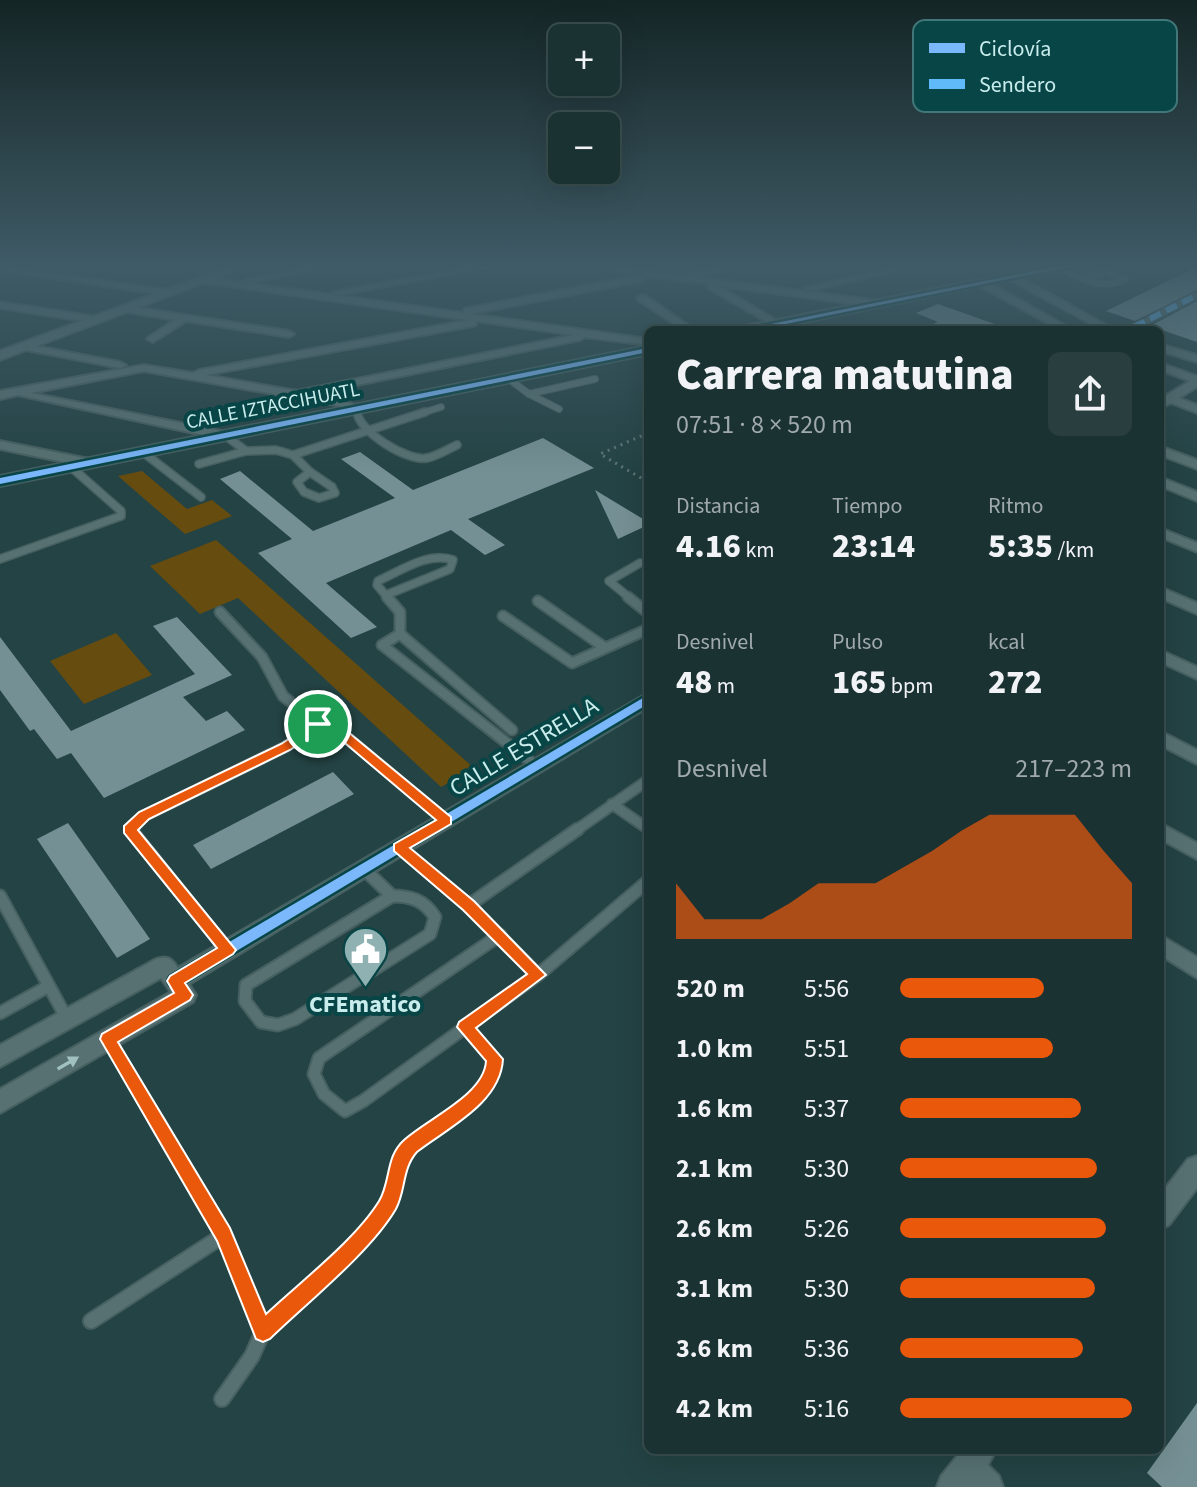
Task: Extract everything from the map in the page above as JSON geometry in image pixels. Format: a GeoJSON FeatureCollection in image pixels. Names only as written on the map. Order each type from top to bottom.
{"type":"FeatureCollection","features":[{"type":"Feature","properties":{"kind":"street"},"geometry":{"type":"LineString","coordinates":[[0,356],[56,335]]}},
{"type":"Feature","properties":{"kind":"street"},"geometry":{"type":"LineString","coordinates":[[153,339],[158,335]]}},
{"type":"Feature","properties":{"kind":"street"},"geometry":{"type":"LineString","coordinates":[[188,375],[402,335]]}},
{"type":"Feature","properties":{"kind":"street"},"geometry":{"type":"LineString","coordinates":[[293,394],[587,335]]}},
{"type":"Feature","properties":{"kind":"street"},"geometry":{"type":"LineString","coordinates":[[603,335],[644,341]]}},
{"type":"Feature","properties":{"kind":"street"},"geometry":{"type":"LineString","coordinates":[[25,347],[120,365]]}},
{"type":"Feature","properties":{"kind":"street"},"geometry":{"type":"LineString","coordinates":[[1164,348],[1197,359]]}},
{"type":"Feature","properties":{"kind":"street","name":"CALLE IZTACCIHUATL"},"geometry":{"type":"LineString","coordinates":[[0,481],[644,351]]}},
{"type":"Feature","properties":{"kind":"street"},"geometry":{"type":"LineString","coordinates":[[7,394],[144,368],[338,402],[357,409]]}},
{"type":"Feature","properties":{"kind":"street"},"geometry":{"type":"LineString","coordinates":[[1164,368],[1197,381]]}},
{"type":"Feature","properties":{"kind":"street"},"geometry":{"type":"LineString","coordinates":[[1164,401],[1197,381]]}},
{"type":"Feature","properties":{"kind":"street"},"geometry":{"type":"LineString","coordinates":[[7,394],[226,436]]}},
{"type":"Feature","properties":{"kind":"street"},"geometry":{"type":"LineString","coordinates":[[1164,401],[1197,409]]}},
{"type":"Feature","properties":{"kind":"street"},"geometry":{"type":"LineString","coordinates":[[0,445],[89,463]]}},
{"type":"Feature","properties":{"kind":"street"},"geometry":{"type":"LineString","coordinates":[[1164,452],[1197,465]]}},
{"type":"Feature","properties":{"kind":"street"},"geometry":{"type":"LineString","coordinates":[[1164,483],[1197,497]]}},
{"type":"Feature","properties":{"kind":"street"},"geometry":{"type":"LineString","coordinates":[[1164,534],[1197,548]]}},
{"type":"Feature","properties":{"kind":"street"},"geometry":{"type":"LineString","coordinates":[[1164,594],[1197,609]]}},
{"type":"Feature","properties":{"kind":"street"},"geometry":{"type":"LineString","coordinates":[[1164,657],[1197,674]]}},
{"type":"Feature","properties":{"kind":"street","name":"CALLE ESTRELLA"},"geometry":{"type":"LineString","coordinates":[[0,1102],[108,1039],[175,981],[644,701]]}},
{"type":"Feature","properties":{"kind":"street"},"geometry":{"type":"LineString","coordinates":[[1164,739],[1197,758]]}},
{"type":"Feature","properties":{"kind":"street"},"geometry":{"type":"LineString","coordinates":[[1164,832],[1197,852]]}},
{"type":"Feature","properties":{"kind":"street"},"geometry":{"type":"LineString","coordinates":[[1164,947],[1197,969]]}},
{"type":"Feature","properties":{"kind":"street","name":"CALLE ESTRELLA"},"geometry":{"type":"LineString","coordinates":[[0,1057],[67,1019],[175,981]]}},
{"type":"Feature","properties":{"kind":"street"},"geometry":{"type":"LineString","coordinates":[[1164,1211],[1197,1168]]}},
{"type":"Feature","properties":{"kind":"lane"},"geometry":{"type":"LineString","coordinates":[[509,379],[529,394],[559,409]]}},
{"type":"Feature","properties":{"kind":"lane"},"geometry":{"type":"LineString","coordinates":[[529,394],[595,379]]}},
{"type":"Feature","properties":{"kind":"lane"},"geometry":{"type":"LineString","coordinates":[[293,455],[441,407]]}},
{"type":"Feature","properties":{"kind":"lane"},"geometry":{"type":"LineString","coordinates":[[357,409],[358,421],[365,430],[411,458],[420,459],[457,445]]}},
{"type":"Feature","properties":{"kind":"lane"},"geometry":{"type":"LineString","coordinates":[[226,436],[246,451]]}},
{"type":"Feature","properties":{"kind":"lane"},"geometry":{"type":"LineString","coordinates":[[199,464],[246,451],[276,450],[293,455],[332,487],[335,493],[320,499],[306,495],[297,482],[310,472]]}},
{"type":"Feature","properties":{"kind":"lane"},"geometry":{"type":"LineString","coordinates":[[144,453],[201,497]]}},
{"type":"Feature","properties":{"kind":"lane"},"geometry":{"type":"LineString","coordinates":[[0,559],[121,516],[121,511],[71,467]]}},
{"type":"Feature","properties":{"kind":"lane"},"geometry":{"type":"LineString","coordinates":[[386,595],[450,569],[453,560],[443,556],[433,557],[383,578],[377,585],[400,612],[400,634],[512,730]]}},
{"type":"Feature","properties":{"kind":"lane"},"geometry":{"type":"LineString","coordinates":[[640,563],[609,581],[644,610]]}},
{"type":"Feature","properties":{"kind":"lane"},"geometry":{"type":"LineString","coordinates":[[538,601],[604,647]]}},
{"type":"Feature","properties":{"kind":"lane"},"geometry":{"type":"LineString","coordinates":[[220,612],[262,657],[283,696],[318,724],[338,730],[446,820]]}},
{"type":"Feature","properties":{"kind":"lane"},"geometry":{"type":"LineString","coordinates":[[503,616],[568,662],[644,631]]}},
{"type":"Feature","properties":{"kind":"lane"},"geometry":{"type":"LineString","coordinates":[[400,634],[384,641],[382,645],[386,651],[535,765]]}},
{"type":"Feature","properties":{"kind":"lane"},"geometry":{"type":"LineString","coordinates":[[228,950],[129,830],[144,816],[285,747],[318,724]]}},
{"type":"Feature","properties":{"kind":"lane"},"geometry":{"type":"LineString","coordinates":[[469,905],[644,783]]}},
{"type":"Feature","properties":{"kind":"lane"},"geometry":{"type":"LineString","coordinates":[[612,804],[644,826]]}},
{"type":"Feature","properties":{"kind":"lane"},"geometry":{"type":"LineString","coordinates":[[399,847],[469,905],[538,975]]}},
{"type":"Feature","properties":{"kind":"lane"},"geometry":{"type":"LineString","coordinates":[[364,869],[392,896],[410,896],[428,904],[435,917],[430,934],[295,1019],[278,1025],[261,1022],[245,1001],[246,985],[392,896]]}},
{"type":"Feature","properties":{"kind":"lane"},"geometry":{"type":"LineString","coordinates":[[500,935],[319,1058],[312,1068],[312,1079],[333,1103],[345,1111],[465,1027],[538,975],[644,884]]}},
{"type":"Feature","properties":{"kind":"lane"},"geometry":{"type":"LineString","coordinates":[[0,896],[67,1019]]}},
{"type":"Feature","properties":{"kind":"lane"},"geometry":{"type":"LineString","coordinates":[[0,1013],[47,987]]}},
{"type":"Feature","properties":{"kind":"lane"},"geometry":{"type":"LineString","coordinates":[[222,1399],[252,1356],[263,1331],[369,1230],[389,1203],[400,1159],[410,1146],[481,1093],[494,1072],[494,1059],[465,1027]]}},
{"type":"Feature","properties":{"kind":"lane"},"geometry":{"type":"LineString","coordinates":[[108,1039],[224,1235],[263,1331]]}},
{"type":"Feature","properties":{"kind":"lane"},"geometry":{"type":"LineString","coordinates":[[91,1321],[224,1235]]}},
{"type":"Feature","properties":{"kind":"path"},"geometry":{"type":"LineString","coordinates":[[644,435],[600,454],[644,480]]}},
{"type":"Feature","properties":{"kind":"shaded area"},"geometry":{"type":"Polygon","coordinates":[[[142,471],[187,509],[212,500],[232,516],[185,534],[118,476],[142,471]]]}},
{"type":"Feature","properties":{"kind":"shaded area"},"geometry":{"type":"Polygon","coordinates":[[[216,540],[474,768],[441,787],[238,598],[200,614],[150,566],[216,540]]]}},
{"type":"Feature","properties":{"kind":"shaded area"},"geometry":{"type":"Polygon","coordinates":[[[116,633],[152,675],[84,704],[50,661],[116,633]]]}},
{"type":"Feature","properties":{"kind":"building"},"geometry":{"type":"Polygon","coordinates":[[[1178,335],[1197,335],[1197,342],[1178,335]]]}},
{"type":"Feature","properties":{"kind":"building"},"geometry":{"type":"Polygon","coordinates":[[[543,438],[594,468],[468,519],[505,545],[485,555],[451,530],[326,583],[377,627],[351,638],[258,553],[292,539],[220,479],[240,471],[313,531],[395,498],[341,459],[360,452],[413,490],[543,438]]]}},
{"type":"Feature","properties":{"kind":"building"},"geometry":{"type":"Polygon","coordinates":[[[595,490],[644,520],[644,527],[618,539],[595,490]]]}},
{"type":"Feature","properties":{"kind":"building"},"geometry":{"type":"Polygon","coordinates":[[[177,617],[232,675],[183,697],[206,721],[227,711],[245,730],[104,798],[71,753],[57,759],[34,729],[30,731],[0,690],[0,637],[71,731],[195,674],[153,626],[177,617]]]}},
{"type":"Feature","properties":{"kind":"building"},"geometry":{"type":"Polygon","coordinates":[[[333,772],[354,794],[211,869],[193,845],[333,772]]]}},
{"type":"Feature","properties":{"kind":"building"},"geometry":{"type":"Polygon","coordinates":[[[68,823],[150,939],[117,958],[37,839],[68,823]]]}},
{"type":"Feature","properties":{"kind":"building"},"geometry":{"type":"Polygon","coordinates":[[[1197,1403],[1197,1487],[1162,1487],[1147,1473],[1161,1454],[1164,1454],[1164,1449],[1197,1403]]]}},
{"type":"Feature","properties":{"kind":"cycle path"},"geometry":{"type":"LineString","coordinates":[[0,481],[644,351]]}},
{"type":"Feature","properties":{"kind":"cycle path"},"geometry":{"type":"LineString","coordinates":[[175,981],[644,701]]}},
{"type":"Feature","properties":{"kind":"place","name":"CFEmatico"},"geometry":{"type":"Point","coordinates":[365,989]}},
{"type":"Feature","properties":{"kind":"route"},"geometry":{"type":"LineString","coordinates":[[318,724],[338,730],[446,820],[399,847],[469,905],[538,975],[465,1027],[494,1059],[494,1072],[481,1093],[410,1146],[400,1159],[389,1203],[369,1230],[263,1331],[224,1235],[108,1039],[185,995],[175,981],[228,950],[129,830],[144,816],[285,747],[318,724]]}}]}
